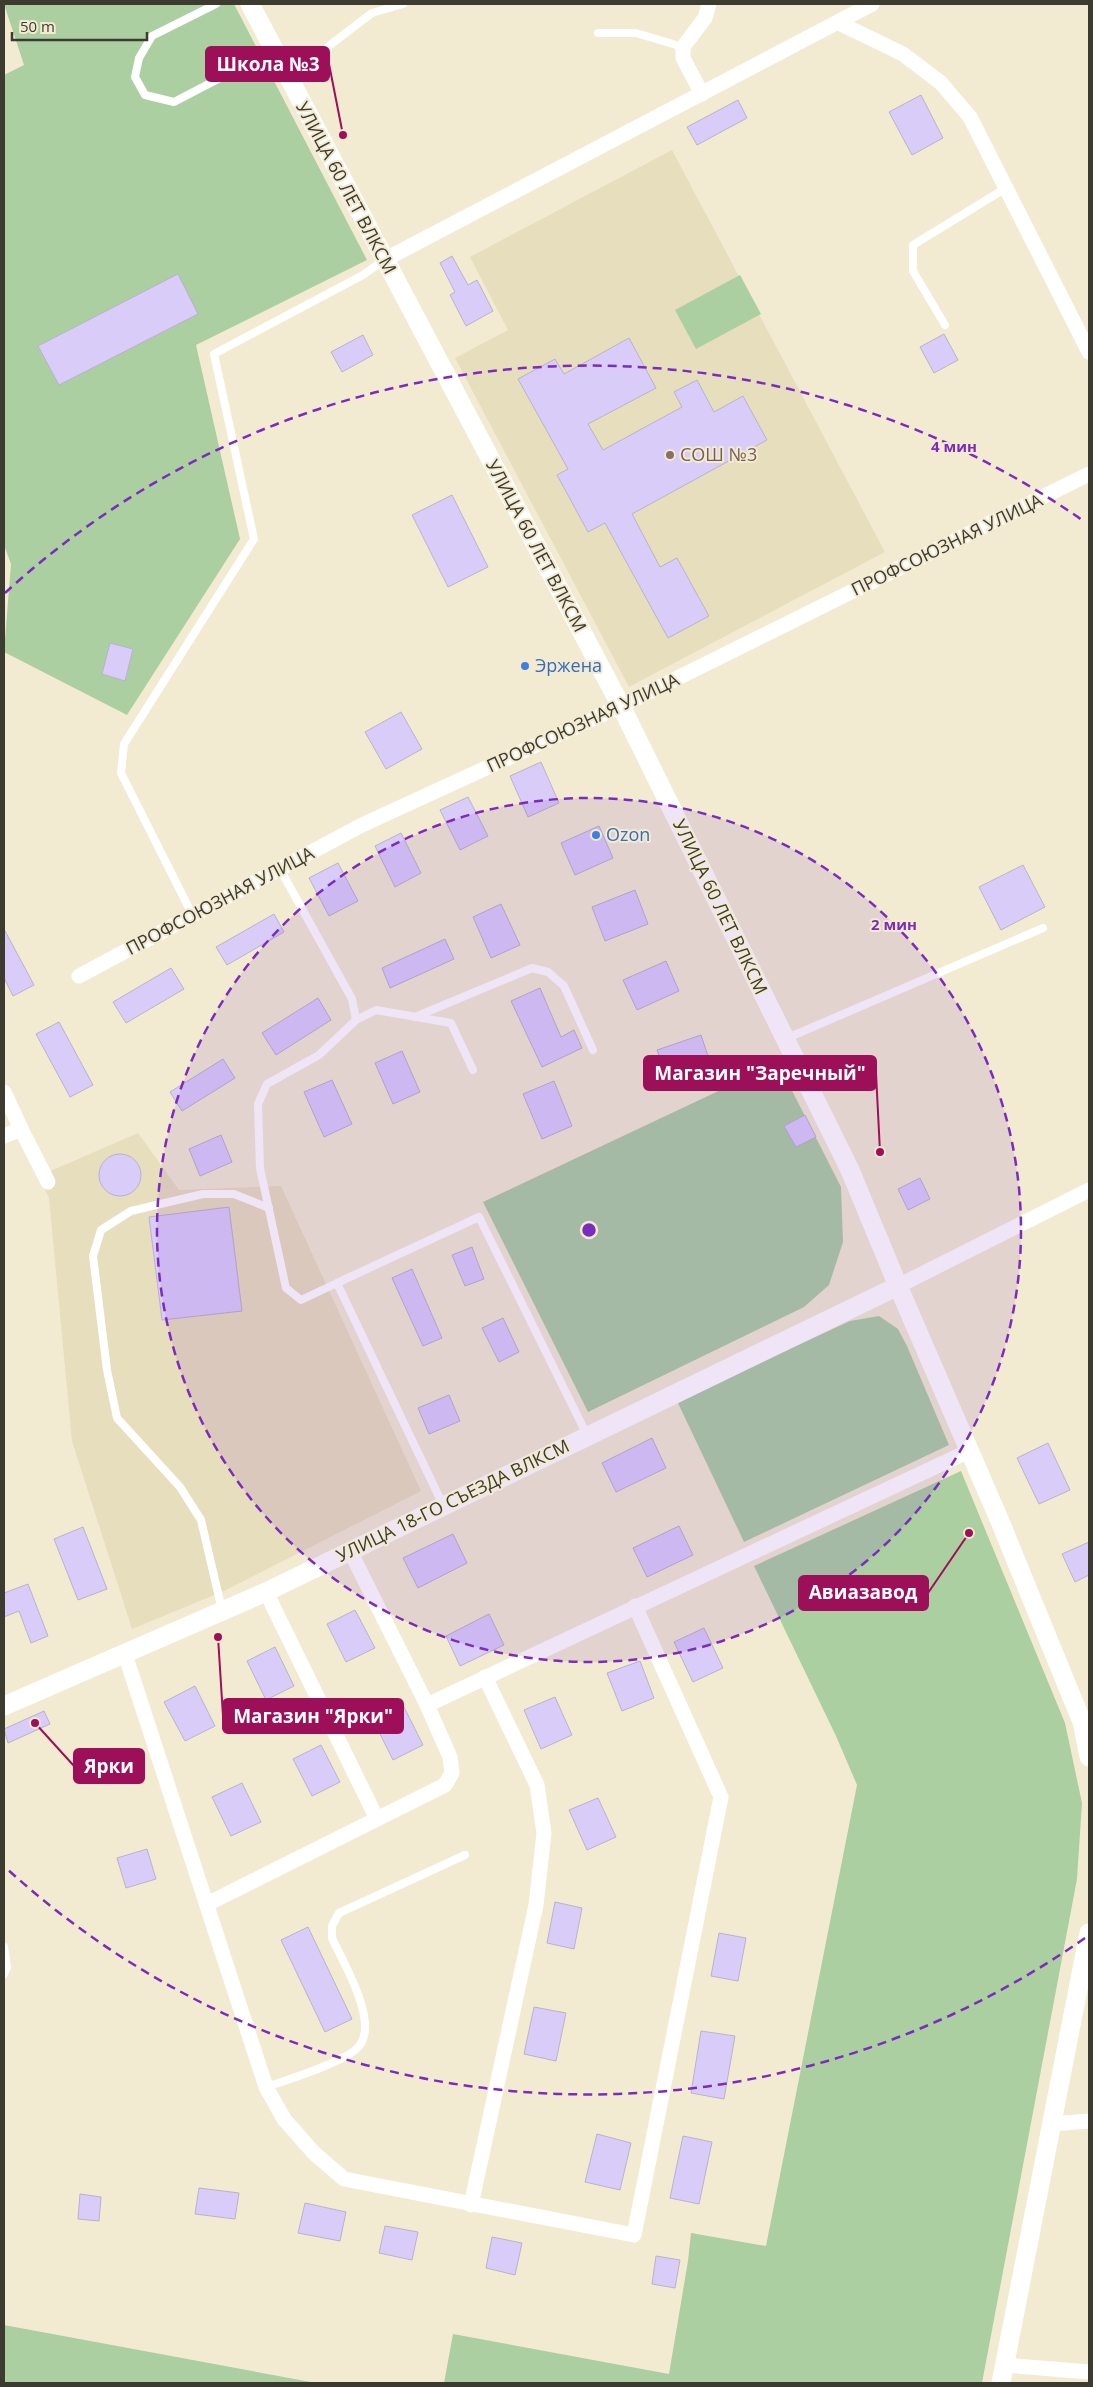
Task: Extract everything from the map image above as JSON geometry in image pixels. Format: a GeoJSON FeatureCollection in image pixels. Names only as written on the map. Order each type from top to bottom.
{"type":"FeatureCollection","features":[{"type":"Feature","properties":{"kind":"street","name":"УЛИЦА 60 ЛЕТ ВЛКСМ"},"geometry":{"type":"LineString","coordinates":[[250,4],[621,706],[850,1170],[970,1451],[1082,1722],[1089,1756]]}},
{"type":"Feature","properties":{"kind":"street"},"geometry":{"type":"LineString","coordinates":[[702,94],[683,58],[683,47],[705,18],[709,4]]}},
{"type":"Feature","properties":{"kind":"street"},"geometry":{"type":"LineString","coordinates":[[384,260],[872,4]]}},
{"type":"Feature","properties":{"kind":"street"},"geometry":{"type":"LineString","coordinates":[[839,23],[903,54],[941,83],[970,117],[1089,352]]}},
{"type":"Feature","properties":{"kind":"street","name":"ПРОФСОЮЗНАЯ УЛИЦА"},"geometry":{"type":"LineString","coordinates":[[79,976],[362,826],[621,706],[1089,474]]}},
{"type":"Feature","properties":{"kind":"street"},"geometry":{"type":"LineString","coordinates":[[4,1092],[48,1182]]}},
{"type":"Feature","properties":{"kind":"street"},"geometry":{"type":"LineString","coordinates":[[4,1136],[21,1129]]}},
{"type":"Feature","properties":{"kind":"street"},"geometry":{"type":"LineString","coordinates":[[898,1286],[1089,1190]]}},
{"type":"Feature","properties":{"kind":"street","name":"УЛИЦА 18-ГО СЪЕЗДА ВЛКСМ"},"geometry":{"type":"LineString","coordinates":[[4,1706],[266,1592],[898,1286]]}},
{"type":"Feature","properties":{"kind":"street"},"geometry":{"type":"LineString","coordinates":[[427,1705],[635,1606],[970,1451]]}},
{"type":"Feature","properties":{"kind":"street"},"geometry":{"type":"LineString","coordinates":[[207,1904],[446,1785],[452,1773],[450,1757],[427,1705],[350,1551]]}},
{"type":"Feature","properties":{"kind":"street"},"geometry":{"type":"LineString","coordinates":[[266,1592],[377,1819]]}},
{"type":"Feature","properties":{"kind":"street"},"geometry":{"type":"LineString","coordinates":[[125,1654],[266,2088],[284,2119],[314,2153],[344,2179],[634,2236],[721,1797],[635,1606]]}},
{"type":"Feature","properties":{"kind":"street"},"geometry":{"type":"LineString","coordinates":[[471,2205],[536,1905],[544,1833],[537,1785],[485,1677]]}},
{"type":"Feature","properties":{"kind":"street"},"geometry":{"type":"LineString","coordinates":[[1001,2383],[1089,1933]]}},
{"type":"Feature","properties":{"kind":"street"},"geometry":{"type":"LineString","coordinates":[[1052,2124],[1089,2121]]}},
{"type":"Feature","properties":{"kind":"street"},"geometry":{"type":"LineString","coordinates":[[1005,2365],[1089,2372]]}},
{"type":"Feature","properties":{"kind":"lane"},"geometry":{"type":"LineString","coordinates":[[216,4],[152,36],[139,58],[135,77],[145,95],[174,102],[274,50]]}},
{"type":"Feature","properties":{"kind":"lane"},"geometry":{"type":"LineString","coordinates":[[292,86],[330,45],[372,14],[403,4]]}},
{"type":"Feature","properties":{"kind":"lane"},"geometry":{"type":"LineString","coordinates":[[598,33],[636,33],[683,47]]}},
{"type":"Feature","properties":{"kind":"lane"},"geometry":{"type":"LineString","coordinates":[[945,325],[913,271],[913,245],[1006,188]]}},
{"type":"Feature","properties":{"kind":"lane"},"geometry":{"type":"LineString","coordinates":[[192,916],[121,773],[124,744],[254,539],[214,354],[363,275],[384,260]]}},
{"type":"Feature","properties":{"kind":"lane"},"geometry":{"type":"LineString","coordinates":[[280,869],[352,999],[356,1020]]}},
{"type":"Feature","properties":{"kind":"lane"},"geometry":{"type":"LineString","coordinates":[[785,1039],[1043,928]]}},
{"type":"Feature","properties":{"kind":"lane"},"geometry":{"type":"LineString","coordinates":[[416,1017],[532,968],[548,972],[564,986],[594,1050]]}},
{"type":"Feature","properties":{"kind":"lane"},"geometry":{"type":"LineString","coordinates":[[473,1070],[451,1023],[376,1010],[356,1020],[319,1055],[267,1084],[258,1104],[260,1168],[286,1288],[301,1300],[479,1217],[587,1435]]}},
{"type":"Feature","properties":{"kind":"lane"},"geometry":{"type":"LineString","coordinates":[[222,1612],[202,1520],[180,1487],[118,1418],[107,1370],[93,1256],[102,1230],[131,1211],[203,1194],[234,1194],[269,1208]]}},
{"type":"Feature","properties":{"kind":"lane"},"geometry":{"type":"LineString","coordinates":[[337,1283],[444,1506]]}},
{"type":"Feature","properties":{"kind":"lane"},"geometry":{"type":"LineString","coordinates":[[266,2088],[344,2058],[361,2045],[366,2025],[363,2005],[332,1938],[332,1926],[340,1913],[465,1855]]}},
{"type":"Feature","properties":{"kind":"lane"},"geometry":{"type":"LineString","coordinates":[[4,1947],[7,1967],[4,1974]]}},
{"type":"Feature","properties":{"kind":"shaded area","name":"СОШ №3"},"geometry":{"type":"Polygon","coordinates":[[[672,150],[885,552],[629,687],[455,358],[508,330],[470,257],[672,150]]]}},
{"type":"Feature","properties":{"kind":"shaded area"},"geometry":{"type":"Polygon","coordinates":[[[138,1133],[179,1190],[281,1186],[421,1491],[224,1591],[132,1629],[72,1441],[49,1198],[39,1176],[138,1133]]]}},
{"type":"Feature","properties":{"kind":"green space"},"geometry":{"type":"Polygon","coordinates":[[[4,4],[234,4],[367,260],[196,345],[240,539],[127,715],[4,652],[11,564],[4,545],[4,75],[24,65],[4,4]]]}},
{"type":"Feature","properties":{"kind":"green space"},"geometry":{"type":"Polygon","coordinates":[[[740,275],[761,314],[696,349],[675,310],[740,275]]]}},
{"type":"Feature","properties":{"kind":"green space"},"geometry":{"type":"Polygon","coordinates":[[[778,1063],[841,1187],[843,1242],[829,1285],[804,1307],[588,1412],[483,1202],[778,1063]]]}},
{"type":"Feature","properties":{"kind":"green space"},"geometry":{"type":"Polygon","coordinates":[[[879,1316],[898,1329],[949,1445],[744,1542],[677,1401],[850,1321],[879,1316]]]}},
{"type":"Feature","properties":{"kind":"green space"},"geometry":{"type":"Polygon","coordinates":[[[961,1471],[1065,1723],[1082,1803],[1077,1879],[982,2383],[444,2383],[453,2334],[669,2374],[691,2233],[766,2246],[857,1785],[836,1736],[754,1566],[961,1471]]]}},
{"type":"Feature","properties":{"kind":"green space"},"geometry":{"type":"Polygon","coordinates":[[[4,2325],[316,2383],[4,2383],[4,2325]]]}},
{"type":"Feature","properties":{"kind":"building"},"geometry":{"type":"Polygon","coordinates":[[[921,95],[943,138],[912,155],[889,112],[921,95]]]}},
{"type":"Feature","properties":{"kind":"building"},"geometry":{"type":"Polygon","coordinates":[[[738,100],[747,118],[697,145],[687,127],[738,100]]]}},
{"type":"Feature","properties":{"kind":"building"},"geometry":{"type":"Polygon","coordinates":[[[452,256],[468,285],[477,280],[493,311],[466,326],[450,295],[455,292],[440,263],[452,256]]]}},
{"type":"Feature","properties":{"kind":"building"},"geometry":{"type":"Polygon","coordinates":[[[178,274],[198,314],[59,385],[38,346],[178,274]]]}},
{"type":"Feature","properties":{"kind":"building"},"geometry":{"type":"Polygon","coordinates":[[[944,334],[958,360],[934,373],[920,347],[944,334]]]}},
{"type":"Feature","properties":{"kind":"building"},"geometry":{"type":"Polygon","coordinates":[[[363,335],[373,355],[342,372],[331,352],[363,335]]]}},
{"type":"Feature","properties":{"kind":"building"},"geometry":{"type":"Polygon","coordinates":[[[629,338],[656,388],[588,424],[603,450],[682,407],[674,392],[697,380],[714,412],[743,396],[767,440],[632,514],[660,567],[677,558],[709,616],[668,638],[605,523],[588,532],[557,475],[568,469],[518,379],[555,359],[564,374],[629,338]]]}},
{"type":"Feature","properties":{"kind":"building"},"geometry":{"type":"Polygon","coordinates":[[[452,495],[488,567],[448,587],[412,515],[452,495]]]}},
{"type":"Feature","properties":{"kind":"building"},"geometry":{"type":"Polygon","coordinates":[[[110,643],[133,649],[125,681],[102,674],[110,643]]]}},
{"type":"Feature","properties":{"kind":"building"},"geometry":{"type":"Polygon","coordinates":[[[401,712],[422,749],[386,769],[365,732],[401,712]]]}},
{"type":"Feature","properties":{"kind":"building"},"geometry":{"type":"Polygon","coordinates":[[[541,762],[559,803],[528,817],[510,776],[541,762]]]}},
{"type":"Feature","properties":{"kind":"building"},"geometry":{"type":"Polygon","coordinates":[[[468,797],[488,836],[460,850],[440,810],[468,797]]]}},
{"type":"Feature","properties":{"kind":"building"},"geometry":{"type":"Polygon","coordinates":[[[599,826],[613,858],[575,875],[561,843],[599,826]]]}},
{"type":"Feature","properties":{"kind":"building"},"geometry":{"type":"Polygon","coordinates":[[[401,833],[421,873],[395,887],[375,846],[401,833]]]}},
{"type":"Feature","properties":{"kind":"building"},"geometry":{"type":"Polygon","coordinates":[[[338,863],[358,901],[329,916],[309,878],[338,863]]]}},
{"type":"Feature","properties":{"kind":"building"},"geometry":{"type":"Polygon","coordinates":[[[1023,865],[1045,907],[1001,930],[979,887],[1023,865]]]}},
{"type":"Feature","properties":{"kind":"building"},"geometry":{"type":"Polygon","coordinates":[[[635,890],[648,924],[605,941],[592,907],[635,890]]]}},
{"type":"Feature","properties":{"kind":"building"},"geometry":{"type":"Polygon","coordinates":[[[501,904],[520,945],[491,958],[473,917],[501,904]]]}},
{"type":"Feature","properties":{"kind":"building"},"geometry":{"type":"Polygon","coordinates":[[[274,914],[284,932],[227,965],[216,947],[274,914]]]}},
{"type":"Feature","properties":{"kind":"building"},"geometry":{"type":"Polygon","coordinates":[[[4,929],[34,985],[13,996],[4,978],[4,929]]]}},
{"type":"Feature","properties":{"kind":"building"},"geometry":{"type":"Polygon","coordinates":[[[445,939],[454,959],[390,988],[382,968],[445,939]]]}},
{"type":"Feature","properties":{"kind":"building"},"geometry":{"type":"Polygon","coordinates":[[[666,961],[679,991],[637,1010],[623,980],[666,961]]]}},
{"type":"Feature","properties":{"kind":"building"},"geometry":{"type":"Polygon","coordinates":[[[171,968],[184,989],[126,1023],[113,1002],[171,968]]]}},
{"type":"Feature","properties":{"kind":"building"},"geometry":{"type":"Polygon","coordinates":[[[540,988],[561,1037],[574,1030],[582,1048],[542,1067],[511,1001],[540,988]]]}},
{"type":"Feature","properties":{"kind":"building"},"geometry":{"type":"Polygon","coordinates":[[[318,998],[331,1020],[276,1055],[262,1033],[318,998]]]}},
{"type":"Feature","properties":{"kind":"building"},"geometry":{"type":"Polygon","coordinates":[[[59,1022],[93,1085],[70,1097],[36,1034],[59,1022]]]}},
{"type":"Feature","properties":{"kind":"building"},"geometry":{"type":"Polygon","coordinates":[[[701,1035],[711,1065],[668,1080],[657,1050],[701,1035]]]}},
{"type":"Feature","properties":{"kind":"building"},"geometry":{"type":"Polygon","coordinates":[[[402,1051],[420,1092],[393,1104],[375,1063],[402,1051]]]}},
{"type":"Feature","properties":{"kind":"building"},"geometry":{"type":"Polygon","coordinates":[[[223,1059],[235,1078],[182,1111],[170,1092],[223,1059]]]}},
{"type":"Feature","properties":{"kind":"building"},"geometry":{"type":"Polygon","coordinates":[[[332,1080],[352,1124],[324,1137],[304,1092],[332,1080]]]}},
{"type":"Feature","properties":{"kind":"building"},"geometry":{"type":"Polygon","coordinates":[[[554,1081],[572,1126],[542,1139],[523,1094],[554,1081]]]}},
{"type":"Feature","properties":{"kind":"building"},"geometry":{"type":"Polygon","coordinates":[[[805,1115],[816,1137],[796,1147],[784,1126],[805,1115]]]}},
{"type":"Feature","properties":{"kind":"building"},"geometry":{"type":"Polygon","coordinates":[[[221,1135],[232,1162],[200,1176],[189,1149],[221,1135]]]}},
{"type":"Feature","properties":{"kind":"building"},"geometry":{"type":"Polygon","coordinates":[[[124,1154],[132,1157],[138,1163],[141,1175],[138,1187],[132,1193],[116,1196],[108,1193],[102,1187],[99,1171],[102,1163],[108,1157],[124,1154]]]}},
{"type":"Feature","properties":{"kind":"building"},"geometry":{"type":"Polygon","coordinates":[[[920,1178],[930,1199],[908,1210],[898,1189],[920,1178]]]}},
{"type":"Feature","properties":{"kind":"building"},"geometry":{"type":"Polygon","coordinates":[[[229,1207],[242,1311],[162,1320],[149,1217],[229,1207]]]}},
{"type":"Feature","properties":{"kind":"building"},"geometry":{"type":"Polygon","coordinates":[[[472,1247],[484,1279],[465,1286],[452,1255],[472,1247]]]}},
{"type":"Feature","properties":{"kind":"building"},"geometry":{"type":"Polygon","coordinates":[[[412,1269],[442,1338],[423,1346],[392,1278],[412,1269]]]}},
{"type":"Feature","properties":{"kind":"building"},"geometry":{"type":"Polygon","coordinates":[[[503,1318],[519,1352],[499,1362],[482,1328],[503,1318]]]}},
{"type":"Feature","properties":{"kind":"building"},"geometry":{"type":"Polygon","coordinates":[[[449,1395],[460,1421],[429,1434],[418,1408],[449,1395]]]}},
{"type":"Feature","properties":{"kind":"building"},"geometry":{"type":"Polygon","coordinates":[[[652,1438],[666,1468],[616,1492],[602,1463],[652,1438]]]}},
{"type":"Feature","properties":{"kind":"building"},"geometry":{"type":"Polygon","coordinates":[[[1048,1443],[1070,1490],[1039,1504],[1017,1458],[1048,1443]]]}},
{"type":"Feature","properties":{"kind":"building"},"geometry":{"type":"Polygon","coordinates":[[[679,1526],[693,1555],[647,1577],[633,1548],[679,1526]]]}},
{"type":"Feature","properties":{"kind":"building"},"geometry":{"type":"Polygon","coordinates":[[[83,1527],[107,1589],[78,1600],[54,1539],[83,1527]]]}},
{"type":"Feature","properties":{"kind":"building"},"geometry":{"type":"Polygon","coordinates":[[[453,1534],[467,1563],[418,1588],[403,1558],[453,1534]]]}},
{"type":"Feature","properties":{"kind":"building"},"geometry":{"type":"Polygon","coordinates":[[[1089,1542],[1089,1575],[1075,1582],[1062,1554],[1089,1542]]]}},
{"type":"Feature","properties":{"kind":"building"},"geometry":{"type":"Polygon","coordinates":[[[28,1584],[48,1636],[31,1643],[19,1611],[4,1617],[4,1593],[28,1584]]]}},
{"type":"Feature","properties":{"kind":"building"},"geometry":{"type":"Polygon","coordinates":[[[355,1610],[375,1648],[346,1662],[327,1624],[355,1610]]]}},
{"type":"Feature","properties":{"kind":"building"},"geometry":{"type":"Polygon","coordinates":[[[489,1614],[504,1645],[460,1666],[446,1636],[489,1614]]]}},
{"type":"Feature","properties":{"kind":"building"},"geometry":{"type":"Polygon","coordinates":[[[704,1628],[723,1668],[693,1682],[674,1642],[704,1628]]]}},
{"type":"Feature","properties":{"kind":"building"},"geometry":{"type":"Polygon","coordinates":[[[275,1647],[294,1686],[266,1700],[247,1661],[275,1647]]]}},
{"type":"Feature","properties":{"kind":"building"},"geometry":{"type":"Polygon","coordinates":[[[640,1661],[654,1698],[622,1711],[607,1673],[640,1661]]]}},
{"type":"Feature","properties":{"kind":"building"},"geometry":{"type":"Polygon","coordinates":[[[195,1686],[215,1726],[185,1741],[164,1702],[195,1686]]]}},
{"type":"Feature","properties":{"kind":"building"},"geometry":{"type":"Polygon","coordinates":[[[555,1697],[572,1735],[541,1749],[524,1710],[555,1697]]]}},
{"type":"Feature","properties":{"kind":"building"},"geometry":{"type":"Polygon","coordinates":[[[403,1705],[423,1745],[393,1760],[373,1720],[403,1705]]]}},
{"type":"Feature","properties":{"kind":"building"},"geometry":{"type":"Polygon","coordinates":[[[44,1711],[50,1724],[8,1743],[4,1729],[44,1711]]]}},
{"type":"Feature","properties":{"kind":"building"},"geometry":{"type":"Polygon","coordinates":[[[321,1745],[340,1782],[312,1796],[293,1759],[321,1745]]]}},
{"type":"Feature","properties":{"kind":"building"},"geometry":{"type":"Polygon","coordinates":[[[242,1783],[261,1822],[231,1836],[212,1797],[242,1783]]]}},
{"type":"Feature","properties":{"kind":"building"},"geometry":{"type":"Polygon","coordinates":[[[598,1798],[616,1837],[587,1850],[569,1810],[598,1798]]]}},
{"type":"Feature","properties":{"kind":"building"},"geometry":{"type":"Polygon","coordinates":[[[147,1849],[156,1879],[126,1888],[117,1858],[147,1849]]]}},
{"type":"Feature","properties":{"kind":"building"},"geometry":{"type":"Polygon","coordinates":[[[555,1902],[582,1908],[574,1949],[547,1943],[555,1902]]]}},
{"type":"Feature","properties":{"kind":"building"},"geometry":{"type":"Polygon","coordinates":[[[308,1927],[352,2019],[325,2032],[281,1940],[308,1927]]]}},
{"type":"Feature","properties":{"kind":"building"},"geometry":{"type":"Polygon","coordinates":[[[719,1933],[746,1938],[738,1981],[711,1976],[719,1933]]]}},
{"type":"Feature","properties":{"kind":"building"},"geometry":{"type":"Polygon","coordinates":[[[534,2007],[566,2013],[556,2061],[524,2054],[534,2007]]]}},
{"type":"Feature","properties":{"kind":"building"},"geometry":{"type":"Polygon","coordinates":[[[701,2031],[735,2036],[724,2099],[691,2093],[701,2031]]]}},
{"type":"Feature","properties":{"kind":"building"},"geometry":{"type":"Polygon","coordinates":[[[597,2134],[631,2143],[620,2190],[585,2182],[597,2134]]]}},
{"type":"Feature","properties":{"kind":"building"},"geometry":{"type":"Polygon","coordinates":[[[683,2136],[712,2142],[699,2204],[670,2198],[683,2136]]]}},
{"type":"Feature","properties":{"kind":"building"},"geometry":{"type":"Polygon","coordinates":[[[199,2188],[239,2193],[235,2219],[195,2214],[199,2188]]]}},
{"type":"Feature","properties":{"kind":"building"},"geometry":{"type":"Polygon","coordinates":[[[80,2194],[101,2197],[99,2221],[78,2219],[80,2194]]]}},
{"type":"Feature","properties":{"kind":"building"},"geometry":{"type":"Polygon","coordinates":[[[305,2203],[346,2212],[340,2241],[298,2233],[305,2203]]]}},
{"type":"Feature","properties":{"kind":"building"},"geometry":{"type":"Polygon","coordinates":[[[385,2226],[418,2232],[412,2260],[379,2253],[385,2226]]]}},
{"type":"Feature","properties":{"kind":"building"},"geometry":{"type":"Polygon","coordinates":[[[492,2237],[522,2243],[515,2275],[486,2268],[492,2237]]]}},
{"type":"Feature","properties":{"kind":"building"},"geometry":{"type":"Polygon","coordinates":[[[656,2256],[680,2260],[675,2288],[652,2284],[656,2256]]]}},
{"type":"Feature","properties":{"kind":"place","name":"Школа №3"},"geometry":{"type":"Point","coordinates":[343,135]}},
{"type":"Feature","properties":{"kind":"place","name":"СОШ №3"},"geometry":{"type":"Point","coordinates":[670,455]}},
{"type":"Feature","properties":{"kind":"place","name":"Эржена"},"geometry":{"type":"Point","coordinates":[525,666]}},
{"type":"Feature","properties":{"kind":"place","name":"Ozon"},"geometry":{"type":"Point","coordinates":[596,835]}},
{"type":"Feature","properties":{"kind":"place","name":"Магазин \"Заречный\""},"geometry":{"type":"Point","coordinates":[880,1152]}},
{"type":"Feature","properties":{"kind":"place","name":"Авиазавод"},"geometry":{"type":"Point","coordinates":[969,1533]}},
{"type":"Feature","properties":{"kind":"place","name":"Магазин \"Ярки\""},"geometry":{"type":"Point","coordinates":[218,1637]}},
{"type":"Feature","properties":{"kind":"place","name":"Ярки"},"geometry":{"type":"Point","coordinates":[35,1723]}}]}
